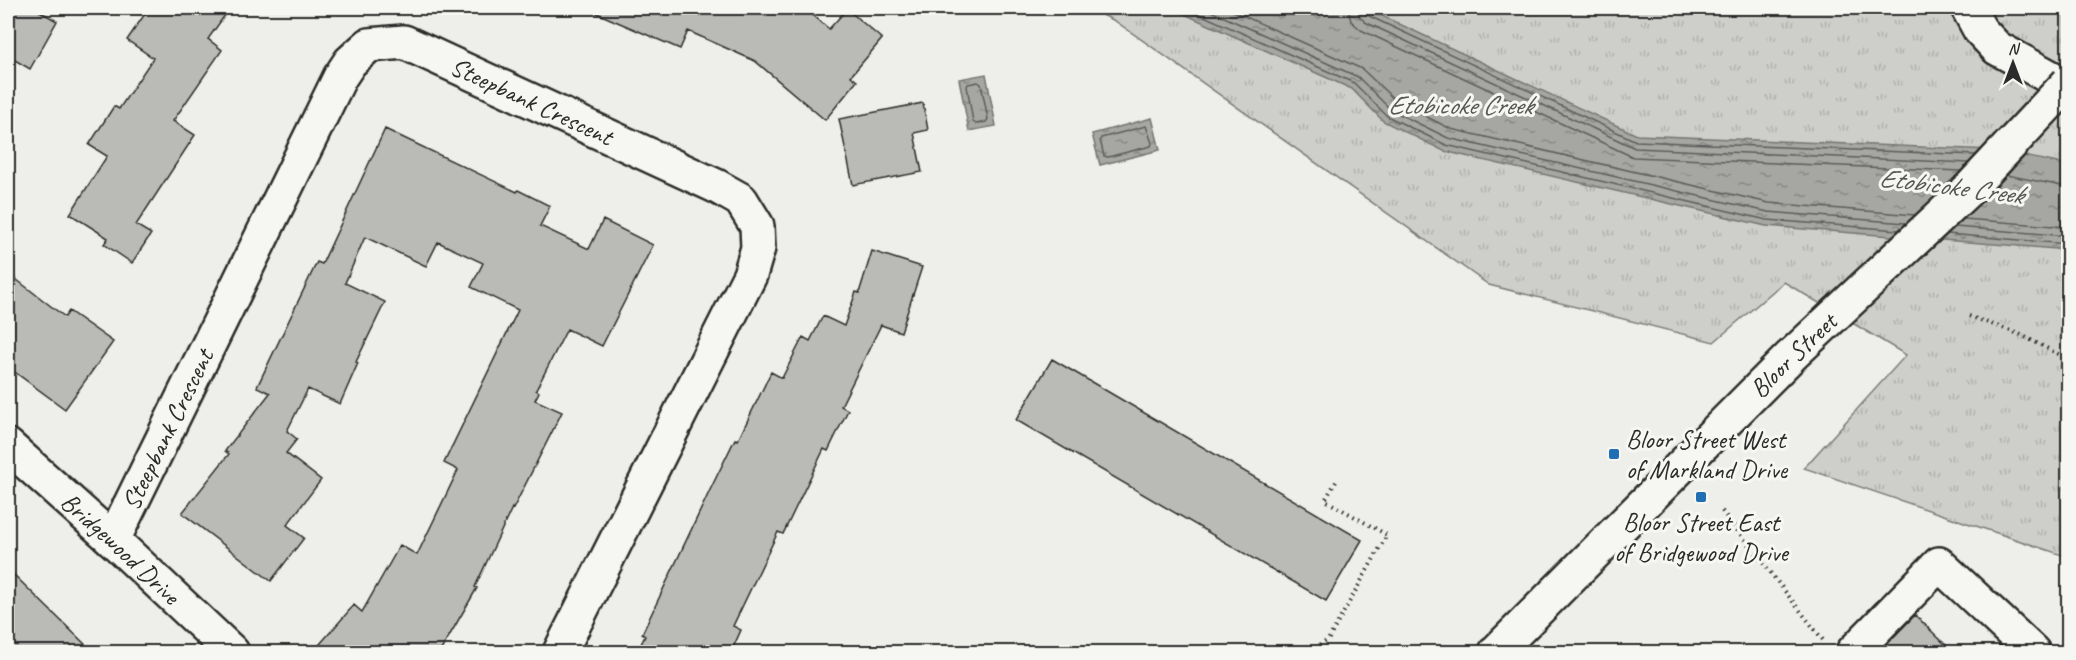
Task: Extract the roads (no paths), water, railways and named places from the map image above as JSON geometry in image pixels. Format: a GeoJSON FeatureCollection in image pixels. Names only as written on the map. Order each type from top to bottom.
{"type":"FeatureCollection","features":[{"type":"Feature","properties":{"kind":"street"},"geometry":{"type":"LineString","coordinates":[[1968,8],[1980,30],[1996,48],[2068,85]]}},
{"type":"Feature","properties":{"kind":"street","name":"Steepbank Crescent"},"geometry":{"type":"LineString","coordinates":[[113,540],[340,77],[350,62],[369,45],[404,42],[716,186],[741,200],[757,226],[758,248],[750,275],[560,652]]}},
{"type":"Feature","properties":{"kind":"street","name":"Bloor Street"},"geometry":{"type":"LineString","coordinates":[[1497,652],[1791,356],[1968,190],[2068,85]]}},
{"type":"Feature","properties":{"kind":"street","name":"Bridgewood Drive"},"geometry":{"type":"LineString","coordinates":[[8,446],[113,540],[232,652]]}},
{"type":"Feature","properties":{"kind":"street"},"geometry":{"type":"LineString","coordinates":[[1839,648],[1939,564],[2032,652]]}},
{"type":"Feature","properties":{"kind":"water","name":"Etobicoke Creek"},"geometry":{"type":"Polygon","coordinates":[[[1171,8],[1365,8],[1637,135],[1994,150],[2068,165],[2068,250],[1766,226],[1444,151],[1383,121],[1352,89],[1171,8]]]}},
{"type":"Feature","properties":{"kind":"water"},"geometry":{"type":"Polygon","coordinates":[[[986,74],[996,126],[969,131],[959,79],[986,74]]]}},
{"type":"Feature","properties":{"kind":"water"},"geometry":{"type":"Polygon","coordinates":[[[1152,118],[1160,150],[1100,165],[1092,134],[1152,118]]]}},
{"type":"Feature","properties":{"kind":"place","name":"Bloor Street West of Markland Drive"},"geometry":{"type":"Point","coordinates":[1614,454]}},
{"type":"Feature","properties":{"kind":"place","name":"Bloor Street East of Bridgewood Drive"},"geometry":{"type":"Point","coordinates":[1701,497]}}]}
